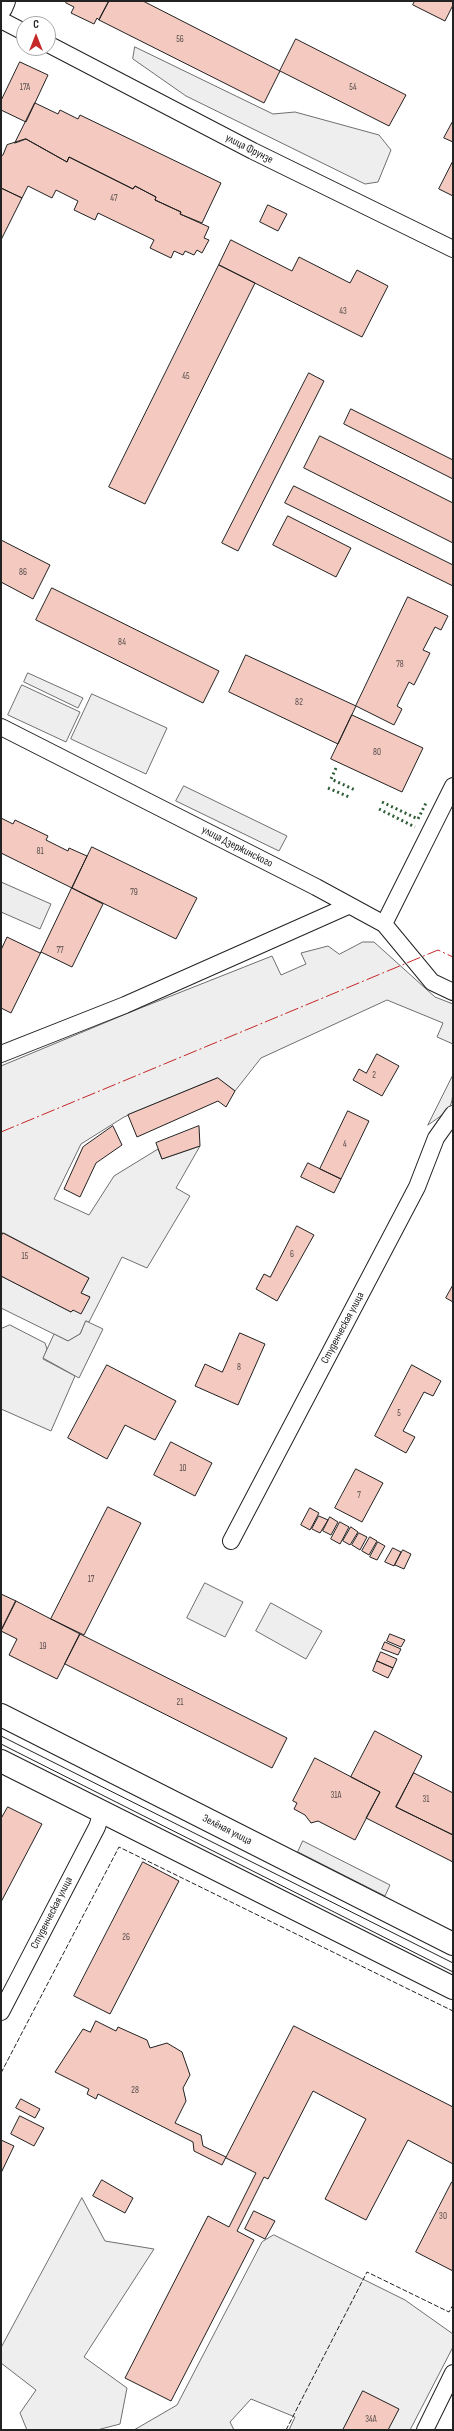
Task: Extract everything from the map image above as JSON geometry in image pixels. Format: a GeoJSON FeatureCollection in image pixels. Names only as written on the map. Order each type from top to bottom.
{"type":"FeatureCollection","features":[{"type":"Feature","properties":{"kind":"street"},"geometry":{"type":"LineString","coordinates":[[1,8],[4,1]]}},
{"type":"Feature","properties":{"kind":"street"},"geometry":{"type":"LineString","coordinates":[[1,20],[16,28]]}},
{"type":"Feature","properties":{"kind":"street","name":"улица Фрунзе"},"geometry":{"type":"LineString","coordinates":[[56,48],[253,151],[453,249]]}},
{"type":"Feature","properties":{"kind":"street","name":"улица Дзержинского"},"geometry":{"type":"LineString","coordinates":[[1,727],[309,883],[348,906],[384,924],[432,982],[453,992]]}},
{"type":"Feature","properties":{"kind":"street"},"geometry":{"type":"LineString","coordinates":[[384,924],[453,786]]}},
{"type":"Feature","properties":{"kind":"street"},"geometry":{"type":"LineString","coordinates":[[1,1054],[125,1005],[348,906]]}},
{"type":"Feature","properties":{"kind":"street","name":"Студенческая улица"},"geometry":{"type":"LineString","coordinates":[[231,1541],[417,1186],[436,1138],[453,1114]]}},
{"type":"Feature","properties":{"kind":"street","name":"Зелёная улица"},"geometry":{"type":"LineString","coordinates":[[1,1715],[453,1944]]}},
{"type":"Feature","properties":{"kind":"street"},"geometry":{"type":"LineString","coordinates":[[1,1761],[453,1988]]}},
{"type":"Feature","properties":{"kind":"street","name":"Студенческая улица"},"geometry":{"type":"LineString","coordinates":[[1,2012],[97,1827],[102,1812]]}},
{"type":"Feature","properties":{"kind":"street"},"geometry":{"type":"LineString","coordinates":[[426,2430],[453,2373]]}},
{"type":"Feature","properties":{"kind":"shaded area"},"geometry":{"type":"Polygon","coordinates":[[[135,47],[273,114],[295,112],[379,135],[391,150],[378,182],[365,184],[186,96],[133,59],[135,47]]]}},
{"type":"Feature","properties":{"kind":"shaded area"},"geometry":{"type":"Polygon","coordinates":[[[28,673],[83,698],[78,708],[24,682],[28,673]]]}},
{"type":"Feature","properties":{"kind":"shaded area"},"geometry":{"type":"Polygon","coordinates":[[[22,685],[80,712],[66,742],[8,715],[22,685]]]}},
{"type":"Feature","properties":{"kind":"shaded area"},"geometry":{"type":"Polygon","coordinates":[[[92,694],[167,728],[146,774],[71,739],[92,694]]]}},
{"type":"Feature","properties":{"kind":"shaded area"},"geometry":{"type":"Polygon","coordinates":[[[184,786],[287,836],[279,851],[176,801],[184,786]]]}},
{"type":"Feature","properties":{"kind":"shaded area"},"geometry":{"type":"Polygon","coordinates":[[[1,882],[51,904],[40,929],[1,912],[1,882]]]}},
{"type":"Feature","properties":{"kind":"shaded area"},"geometry":{"type":"Polygon","coordinates":[[[363,942],[374,942],[435,997],[453,1004],[453,1044],[437,1037],[443,1023],[387,1000],[261,1058],[235,1091],[217,1078],[124,1117],[81,1144],[54,1199],[89,1215],[114,1176],[158,1149],[162,1159],[200,1146],[176,1188],[190,1196],[147,1268],[122,1257],[89,1322],[86,1321],[80,1334],[68,1341],[1,1308],[1,1276],[71,1312],[90,1297],[81,1293],[89,1278],[4,1233],[1,1237],[1,1066],[133,1011],[272,956],[281,975],[306,964],[301,953],[328,946],[339,954],[363,942]]]}},
{"type":"Feature","properties":{"kind":"shaded area"},"geometry":{"type":"Polygon","coordinates":[[[453,1075],[453,1094],[450,1106],[443,1114],[428,1125],[453,1075]]]}},
{"type":"Feature","properties":{"kind":"shaded area"},"geometry":{"type":"Polygon","coordinates":[[[86,1321],[103,1329],[79,1378],[43,1358],[54,1334],[68,1341],[80,1334],[86,1321]]]}},
{"type":"Feature","properties":{"kind":"shaded area"},"geometry":{"type":"Polygon","coordinates":[[[10,1325],[45,1343],[47,1349],[43,1359],[75,1376],[51,1431],[1,1409],[1,1329],[10,1325]]]}},
{"type":"Feature","properties":{"kind":"shaded area"},"geometry":{"type":"Polygon","coordinates":[[[205,1583],[243,1602],[225,1637],[187,1618],[205,1583]]]}},
{"type":"Feature","properties":{"kind":"shaded area"},"geometry":{"type":"Polygon","coordinates":[[[271,1603],[322,1631],[306,1659],[256,1631],[271,1603]]]}},
{"type":"Feature","properties":{"kind":"shaded area"},"geometry":{"type":"Polygon","coordinates":[[[303,1841],[390,1885],[385,1896],[298,1852],[303,1841]]]}},
{"type":"Feature","properties":{"kind":"shaded area"},"geometry":{"type":"Polygon","coordinates":[[[82,2198],[105,2241],[154,2249],[84,2357],[127,2388],[120,2424],[97,2430],[27,2430],[20,2413],[36,2390],[1,2363],[1,2348],[82,2198]]]}},
{"type":"Feature","properties":{"kind":"shaded area"},"geometry":{"type":"Polygon","coordinates":[[[274,2235],[405,2300],[453,2334],[453,2347],[410,2430],[289,2430],[295,2417],[251,2399],[230,2422],[234,2430],[134,2430],[177,2405],[262,2242],[274,2235]]]}},
{"type":"Feature","properties":{"kind":"building"},"geometry":{"type":"Polygon","coordinates":[[[67,1],[109,1],[99,20],[97,18],[94,24],[71,13],[74,7],[66,3],[67,1]]]}},
{"type":"Feature","properties":{"kind":"building"},"geometry":{"type":"Polygon","coordinates":[[[109,1],[143,1],[280,71],[264,103],[99,20],[109,1]]]}},
{"type":"Feature","properties":{"kind":"building"},"geometry":{"type":"Polygon","coordinates":[[[415,1],[453,1],[453,5],[445,21],[413,5],[415,1]]]}},
{"type":"Feature","properties":{"kind":"building"},"geometry":{"type":"Polygon","coordinates":[[[296,39],[406,95],[389,126],[280,71],[296,39]]]}},
{"type":"Feature","properties":{"kind":"building"},"geometry":{"type":"Polygon","coordinates":[[[20,62],[48,75],[26,122],[1,110],[1,101],[20,62]]]}},
{"type":"Feature","properties":{"kind":"building"},"geometry":{"type":"Polygon","coordinates":[[[35,103],[58,114],[60,110],[78,119],[80,115],[221,183],[202,223],[180,214],[181,212],[155,200],[156,197],[135,186],[133,189],[69,157],[67,162],[26,139],[15,143],[35,103]]]}},
{"type":"Feature","properties":{"kind":"building"},"geometry":{"type":"Polygon","coordinates":[[[453,121],[453,142],[444,138],[453,121]]]}},
{"type":"Feature","properties":{"kind":"building"},"geometry":{"type":"Polygon","coordinates":[[[26,139],[67,162],[69,157],[133,189],[135,186],[156,197],[155,200],[181,212],[180,214],[209,227],[204,238],[209,240],[202,253],[197,250],[194,255],[185,251],[183,255],[174,251],[171,258],[150,248],[154,240],[98,213],[95,220],[74,210],[78,201],[56,190],[52,198],[28,186],[22,198],[1,188],[1,156],[3,155],[7,145],[26,139]]]}},
{"type":"Feature","properties":{"kind":"building"},"geometry":{"type":"Polygon","coordinates":[[[453,161],[453,196],[439,189],[453,161]]]}},
{"type":"Feature","properties":{"kind":"building"},"geometry":{"type":"Polygon","coordinates":[[[1,188],[22,198],[1,240],[1,188]]]}},
{"type":"Feature","properties":{"kind":"building"},"geometry":{"type":"Polygon","coordinates":[[[268,205],[287,214],[278,231],[260,222],[268,205]]]}},
{"type":"Feature","properties":{"kind":"building"},"geometry":{"type":"Polygon","coordinates":[[[231,240],[292,271],[299,257],[350,283],[357,270],[388,286],[362,337],[219,265],[231,240]]]}},
{"type":"Feature","properties":{"kind":"building"},"geometry":{"type":"Polygon","coordinates":[[[219,265],[255,283],[145,504],[109,487],[219,265]]]}},
{"type":"Feature","properties":{"kind":"building"},"geometry":{"type":"Polygon","coordinates":[[[309,373],[324,381],[238,551],[222,543],[309,373]]]}},
{"type":"Feature","properties":{"kind":"building"},"geometry":{"type":"Polygon","coordinates":[[[351,409],[453,460],[453,479],[344,424],[351,409]]]}},
{"type":"Feature","properties":{"kind":"building"},"geometry":{"type":"Polygon","coordinates":[[[320,436],[453,503],[453,543],[304,468],[320,436]]]}},
{"type":"Feature","properties":{"kind":"building"},"geometry":{"type":"Polygon","coordinates":[[[294,486],[453,565],[453,586],[285,503],[294,486]]]}},
{"type":"Feature","properties":{"kind":"building"},"geometry":{"type":"Polygon","coordinates":[[[288,516],[351,548],[336,577],[273,545],[288,516]]]}},
{"type":"Feature","properties":{"kind":"building"},"geometry":{"type":"Polygon","coordinates":[[[1,540],[50,565],[33,599],[1,582],[1,540]]]}},
{"type":"Feature","properties":{"kind":"building"},"geometry":{"type":"Polygon","coordinates":[[[52,588],[219,671],[203,703],[36,620],[52,588]]]}},
{"type":"Feature","properties":{"kind":"building"},"geometry":{"type":"Polygon","coordinates":[[[408,597],[448,616],[441,630],[435,627],[423,650],[430,653],[414,685],[409,682],[397,706],[402,709],[394,725],[356,706],[408,597]]]}},
{"type":"Feature","properties":{"kind":"building"},"geometry":{"type":"Polygon","coordinates":[[[246,655],[356,706],[338,744],[229,692],[246,655]]]}},
{"type":"Feature","properties":{"kind":"building"},"geometry":{"type":"Polygon","coordinates":[[[352,715],[423,748],[402,792],[331,759],[352,715]]]}},
{"type":"Feature","properties":{"kind":"building"},"geometry":{"type":"Polygon","coordinates":[[[1,818],[13,824],[15,820],[48,836],[46,840],[68,851],[69,848],[87,856],[72,888],[1,853],[1,818]]]}},
{"type":"Feature","properties":{"kind":"building"},"geometry":{"type":"Polygon","coordinates":[[[92,847],[197,898],[176,939],[72,888],[92,847]]]}},
{"type":"Feature","properties":{"kind":"building"},"geometry":{"type":"Polygon","coordinates":[[[72,888],[103,904],[72,967],[41,952],[11,1013],[1,1008],[1,950],[7,937],[40,953],[72,888]]]}},
{"type":"Feature","properties":{"kind":"building"},"geometry":{"type":"Polygon","coordinates":[[[377,1054],[399,1066],[382,1096],[353,1080],[359,1069],[366,1073],[377,1054]]]}},
{"type":"Feature","properties":{"kind":"building"},"geometry":{"type":"Polygon","coordinates":[[[218,1078],[235,1091],[226,1107],[218,1101],[137,1137],[128,1115],[218,1078]]]}},
{"type":"Feature","properties":{"kind":"building"},"geometry":{"type":"Polygon","coordinates":[[[348,1111],[369,1121],[341,1179],[320,1169],[348,1111]]]}},
{"type":"Feature","properties":{"kind":"building"},"geometry":{"type":"Polygon","coordinates":[[[113,1126],[122,1145],[96,1163],[80,1197],[64,1189],[83,1147],[113,1126]]]}},
{"type":"Feature","properties":{"kind":"building"},"geometry":{"type":"Polygon","coordinates":[[[199,1126],[200,1146],[162,1159],[156,1143],[199,1126]]]}},
{"type":"Feature","properties":{"kind":"building"},"geometry":{"type":"Polygon","coordinates":[[[308,1163],[341,1179],[334,1193],[301,1177],[308,1163]]]}},
{"type":"Feature","properties":{"kind":"building"},"geometry":{"type":"Polygon","coordinates":[[[297,1226],[314,1235],[277,1301],[256,1289],[264,1274],[270,1277],[297,1226]]]}},
{"type":"Feature","properties":{"kind":"building"},"geometry":{"type":"Polygon","coordinates":[[[3,1233],[89,1278],[81,1293],[90,1297],[81,1314],[73,1310],[71,1312],[1,1276],[1,1237],[3,1233]]]}},
{"type":"Feature","properties":{"kind":"building"},"geometry":{"type":"Polygon","coordinates":[[[453,1285],[453,1302],[446,1298],[453,1285]]]}},
{"type":"Feature","properties":{"kind":"building"},"geometry":{"type":"Polygon","coordinates":[[[240,1333],[265,1344],[238,1405],[195,1386],[205,1364],[222,1372],[240,1333]]]}},
{"type":"Feature","properties":{"kind":"building"},"geometry":{"type":"Polygon","coordinates":[[[107,1365],[176,1401],[155,1440],[125,1425],[107,1459],[68,1438],[107,1365]]]}},
{"type":"Feature","properties":{"kind":"building"},"geometry":{"type":"Polygon","coordinates":[[[412,1365],[441,1381],[433,1396],[424,1392],[403,1431],[415,1437],[406,1453],[375,1436],[412,1365]]]}},
{"type":"Feature","properties":{"kind":"building"},"geometry":{"type":"Polygon","coordinates":[[[171,1442],[212,1463],[195,1496],[154,1475],[171,1442]]]}},
{"type":"Feature","properties":{"kind":"building"},"geometry":{"type":"Polygon","coordinates":[[[356,1469],[383,1483],[362,1522],[335,1508],[356,1469]]]}},
{"type":"Feature","properties":{"kind":"building"},"geometry":{"type":"Polygon","coordinates":[[[108,1507],[141,1523],[84,1635],[51,1619],[108,1507]]]}},
{"type":"Feature","properties":{"kind":"building"},"geometry":{"type":"Polygon","coordinates":[[[310,1508],[319,1513],[310,1530],[301,1525],[310,1508]]]}},
{"type":"Feature","properties":{"kind":"building"},"geometry":{"type":"Polygon","coordinates":[[[319,1516],[328,1520],[320,1533],[312,1529],[319,1516]]]}},
{"type":"Feature","properties":{"kind":"building"},"geometry":{"type":"Polygon","coordinates":[[[330,1517],[338,1522],[331,1535],[323,1531],[330,1517]]]}},
{"type":"Feature","properties":{"kind":"building"},"geometry":{"type":"Polygon","coordinates":[[[340,1522],[349,1527],[340,1544],[331,1539],[340,1522]]]}},
{"type":"Feature","properties":{"kind":"building"},"geometry":{"type":"Polygon","coordinates":[[[351,1527],[358,1532],[350,1545],[343,1541],[351,1527]]]}},
{"type":"Feature","properties":{"kind":"building"},"geometry":{"type":"Polygon","coordinates":[[[359,1533],[367,1537],[360,1550],[352,1545],[359,1533]]]}},
{"type":"Feature","properties":{"kind":"building"},"geometry":{"type":"Polygon","coordinates":[[[370,1537],[377,1541],[369,1555],[362,1551],[370,1537]]]}},
{"type":"Feature","properties":{"kind":"building"},"geometry":{"type":"Polygon","coordinates":[[[378,1542],[385,1546],[377,1560],[370,1557],[378,1542]]]}},
{"type":"Feature","properties":{"kind":"building"},"geometry":{"type":"Polygon","coordinates":[[[393,1548],[401,1552],[394,1566],[385,1562],[393,1548]]]}},
{"type":"Feature","properties":{"kind":"building"},"geometry":{"type":"Polygon","coordinates":[[[403,1550],[411,1554],[404,1569],[395,1565],[403,1550]]]}},
{"type":"Feature","properties":{"kind":"building"},"geometry":{"type":"Polygon","coordinates":[[[1,1594],[16,1601],[1,1631],[1,1594]]]}},
{"type":"Feature","properties":{"kind":"building"},"geometry":{"type":"Polygon","coordinates":[[[16,1601],[80,1634],[57,1679],[9,1655],[17,1639],[1,1631],[16,1601]]]}},
{"type":"Feature","properties":{"kind":"building"},"geometry":{"type":"Polygon","coordinates":[[[80,1634],[287,1738],[272,1768],[65,1664],[80,1634]]]}},
{"type":"Feature","properties":{"kind":"building"},"geometry":{"type":"Polygon","coordinates":[[[390,1634],[405,1640],[401,1647],[387,1641],[390,1634]]]}},
{"type":"Feature","properties":{"kind":"building"},"geometry":{"type":"Polygon","coordinates":[[[385,1642],[401,1649],[398,1655],[382,1649],[385,1642]]]}},
{"type":"Feature","properties":{"kind":"building"},"geometry":{"type":"Polygon","coordinates":[[[381,1652],[397,1659],[393,1668],[377,1661],[381,1652]]]}},
{"type":"Feature","properties":{"kind":"building"},"geometry":{"type":"Polygon","coordinates":[[[377,1661],[393,1668],[388,1678],[373,1671],[377,1661]]]}},
{"type":"Feature","properties":{"kind":"building"},"geometry":{"type":"Polygon","coordinates":[[[375,1731],[422,1756],[396,1807],[453,1835],[453,1862],[366,1818],[380,1792],[351,1777],[375,1731]]]}},
{"type":"Feature","properties":{"kind":"building"},"geometry":{"type":"Polygon","coordinates":[[[315,1758],[380,1792],[355,1840],[318,1821],[311,1823],[305,1815],[294,1809],[297,1803],[293,1801],[315,1758]]]}},
{"type":"Feature","properties":{"kind":"building"},"geometry":{"type":"Polygon","coordinates":[[[414,1773],[453,1793],[453,1835],[396,1807],[414,1773]]]}},
{"type":"Feature","properties":{"kind":"building"},"geometry":{"type":"Polygon","coordinates":[[[8,1807],[42,1824],[1,1902],[1,1819],[8,1807]]]}},
{"type":"Feature","properties":{"kind":"building"},"geometry":{"type":"Polygon","coordinates":[[[143,1862],[179,1881],[110,2014],[74,1996],[143,1862]]]}},
{"type":"Feature","properties":{"kind":"building"},"geometry":{"type":"Polygon","coordinates":[[[96,2021],[116,2031],[118,2027],[147,2040],[150,2048],[167,2043],[182,2052],[190,2075],[183,2088],[186,2101],[175,2123],[201,2135],[203,2146],[226,2157],[222,2165],[194,2151],[193,2142],[98,2094],[96,2099],[87,2094],[89,2089],[55,2072],[83,2029],[90,2032],[96,2021]]]}},
{"type":"Feature","properties":{"kind":"building"},"geometry":{"type":"Polygon","coordinates":[[[294,2026],[453,2107],[453,2164],[408,2140],[366,2220],[325,2199],[366,2119],[313,2091],[268,2179],[264,2177],[237,2231],[254,2240],[171,2401],[125,2378],[208,2216],[229,2227],[256,2173],[226,2158],[294,2026]]]}},
{"type":"Feature","properties":{"kind":"building"},"geometry":{"type":"Polygon","coordinates":[[[21,2099],[40,2109],[35,2118],[16,2108],[21,2099]]]}},
{"type":"Feature","properties":{"kind":"building"},"geometry":{"type":"Polygon","coordinates":[[[20,2116],[44,2128],[34,2146],[11,2134],[20,2116]]]}},
{"type":"Feature","properties":{"kind":"building"},"geometry":{"type":"Polygon","coordinates":[[[1,2140],[14,2146],[1,2173],[1,2140]]]}},
{"type":"Feature","properties":{"kind":"building"},"geometry":{"type":"Polygon","coordinates":[[[102,2180],[133,2198],[125,2213],[93,2196],[102,2180]]]}},
{"type":"Feature","properties":{"kind":"building"},"geometry":{"type":"Polygon","coordinates":[[[453,2182],[453,2271],[416,2252],[453,2182]]]}},
{"type":"Feature","properties":{"kind":"building"},"geometry":{"type":"Polygon","coordinates":[[[254,2211],[275,2221],[265,2239],[245,2229],[254,2211]]]}},
{"type":"Feature","properties":{"kind":"building"},"geometry":{"type":"Polygon","coordinates":[[[363,2391],[399,2409],[388,2430],[343,2430],[363,2391]]]}},
{"type":"Feature","properties":{"kind":"tram line"},"geometry":{"type":"LineString","coordinates":[[1,1736],[453,1963]]}},
{"type":"Feature","properties":{"kind":"tram line"},"geometry":{"type":"LineString","coordinates":[[1,1744],[453,1972]]}},
{"type":"Feature","properties":{"kind":"hedge"},"geometry":{"type":"LineString","coordinates":[[336,768],[331,779],[355,790]]}},
{"type":"Feature","properties":{"kind":"hedge"},"geometry":{"type":"LineString","coordinates":[[328,788],[349,797]]}},
{"type":"Feature","properties":{"kind":"hedge"},"geometry":{"type":"LineString","coordinates":[[382,802],[418,819],[426,803]]}},
{"type":"Feature","properties":{"kind":"hedge"},"geometry":{"type":"LineString","coordinates":[[379,809],[415,827]]}},
{"type":"Feature","properties":{"kind":"fence"},"geometry":{"type":"LineString","coordinates":[[1,2073],[119,1847],[453,2011]]}},
{"type":"Feature","properties":{"kind":"fence"},"geometry":{"type":"LineString","coordinates":[[286,2430],[367,2272],[449,2312],[453,2305]]}},
{"type":"Feature","properties":{"kind":"power"},"geometry":{"type":"LineString","coordinates":[[1,1132],[438,950],[453,957]]}}]}
